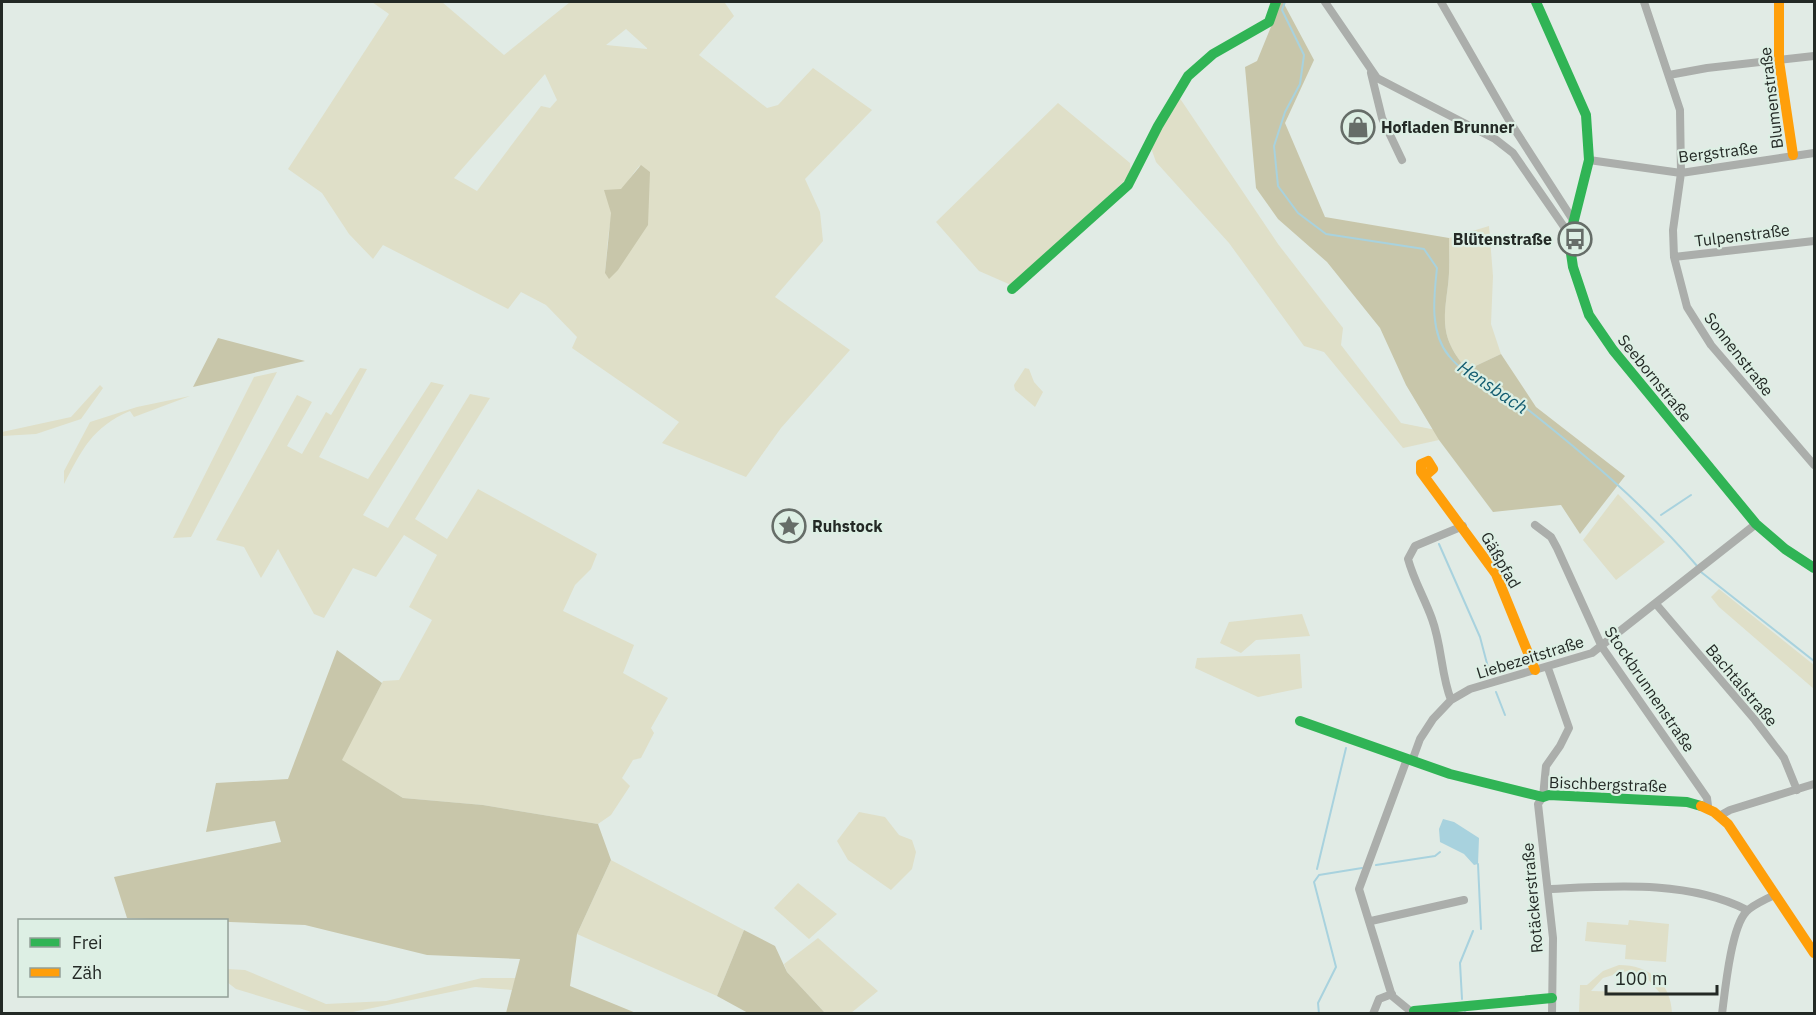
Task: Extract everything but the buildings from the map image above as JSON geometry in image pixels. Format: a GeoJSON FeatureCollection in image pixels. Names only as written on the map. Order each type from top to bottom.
{"type":"FeatureCollection","features":[{"type":"Feature","properties":{"kind":"street"},"geometry":{"type":"LineString","coordinates":[[1012,289],[1128,186],[1158,126],[1188,76],[1213,54],[1269,22],[1276,2]]}},
{"type":"Feature","properties":{"kind":"street"},"geometry":{"type":"LineString","coordinates":[[1325,2],[1371,73],[1382,118],[1401,160]]}},
{"type":"Feature","properties":{"kind":"street"},"geometry":{"type":"LineString","coordinates":[[1441,2],[1510,122],[1572,220]]}},
{"type":"Feature","properties":{"kind":"street"},"geometry":{"type":"LineString","coordinates":[[1536,2],[1584,105],[1589,160]]}},
{"type":"Feature","properties":{"kind":"street","name":"Sonnenstraße"},"geometry":{"type":"LineString","coordinates":[[1644,2],[1680,110],[1681,173],[1673,230],[1674,257],[1688,307],[1711,345],[1815,465]]}},
{"type":"Feature","properties":{"kind":"street","name":"Blumenstraße"},"geometry":{"type":"LineString","coordinates":[[1779,2],[1779,61],[1793,155]]}},
{"type":"Feature","properties":{"kind":"street"},"geometry":{"type":"LineString","coordinates":[[1669,75],[1707,68],[1815,56]]}},
{"type":"Feature","properties":{"kind":"street"},"geometry":{"type":"LineString","coordinates":[[1371,73],[1495,139],[1513,153],[1569,234]]}},
{"type":"Feature","properties":{"kind":"street","name":"Bergstraße"},"geometry":{"type":"LineString","coordinates":[[1589,160],[1681,173],[1815,153]]}},
{"type":"Feature","properties":{"kind":"street","name":"Seebornstraße"},"geometry":{"type":"LineString","coordinates":[[1589,160],[1569,234],[1578,285],[1597,327],[1635,378],[1756,524],[1785,549],[1815,568]]}},
{"type":"Feature","properties":{"kind":"street","name":"Tulpenstraße"},"geometry":{"type":"LineString","coordinates":[[1674,257],[1815,241]]}},
{"type":"Feature","properties":{"kind":"street","name":"Gäßpfad"},"geometry":{"type":"LineString","coordinates":[[1426,474],[1496,574],[1535,670]]}},
{"type":"Feature","properties":{"kind":"street","name":"Liebezeitstraße"},"geometry":{"type":"LineString","coordinates":[[1392,994],[1371,921],[1359,889],[1410,760],[1433,719],[1451,700],[1470,689],[1586,656],[1602,647],[1756,524]]}},
{"type":"Feature","properties":{"kind":"street","name":"Stockbrunnenstraße"},"geometry":{"type":"LineString","coordinates":[[1535,525],[1551,537],[1602,647],[1707,798],[1708,806]]}},
{"type":"Feature","properties":{"kind":"street"},"geometry":{"type":"LineString","coordinates":[[1451,700],[1445,685],[1444,666],[1432,617],[1408,559],[1415,546],[1463,526]]}},
{"type":"Feature","properties":{"kind":"street","name":"Bachtalstraße"},"geometry":{"type":"LineString","coordinates":[[1656,604],[1755,720],[1784,758],[1797,790]]}},
{"type":"Feature","properties":{"kind":"street","name":"Rotäckerstraße"},"geometry":{"type":"LineString","coordinates":[[1548,668],[1569,728],[1546,766],[1543,797],[1538,804],[1553,938],[1552,1014]]}},
{"type":"Feature","properties":{"kind":"street","name":"Bischbergstraße"},"geometry":{"type":"LineString","coordinates":[[1300,721],[1450,774],[1543,797],[1548,795],[1687,802],[1708,806],[1721,815],[1815,953]]}},
{"type":"Feature","properties":{"kind":"street"},"geometry":{"type":"LineString","coordinates":[[1721,815],[1730,810],[1815,784]]}},
{"type":"Feature","properties":{"kind":"street"},"geometry":{"type":"LineString","coordinates":[[1549,889],[1653,888],[1713,898],[1747,910]]}},
{"type":"Feature","properties":{"kind":"street"},"geometry":{"type":"LineString","coordinates":[[1722,1014],[1735,939],[1741,919],[1747,910],[1774,895]]}},
{"type":"Feature","properties":{"kind":"street"},"geometry":{"type":"LineString","coordinates":[[1371,921],[1464,900]]}},
{"type":"Feature","properties":{"kind":"street"},"geometry":{"type":"LineString","coordinates":[[1372,1014],[1379,999],[1392,994],[1414,1012],[1552,998]]}},
{"type":"Feature","properties":{"kind":"green space"},"geometry":{"type":"Polygon","coordinates":[[[372,2],[442,2],[504,55],[570,2],[725,3],[734,16],[699,55],[767,108],[778,105],[813,68],[872,110],[805,179],[820,212],[823,241],[775,297],[850,350],[781,428],[746,477],[662,443],[679,422],[572,348],[577,337],[546,305],[521,292],[508,309],[383,245],[373,259],[349,234],[322,193],[288,169],[389,14],[372,2]],[[626,29],[606,45],[647,49],[647,48],[626,29]],[[545,74],[454,178],[477,191],[541,106],[550,108],[557,100],[545,74]],[[640,165],[621,192],[612,216],[605,273],[640,165]]]}},
{"type":"Feature","properties":{"kind":"green space"},"geometry":{"type":"Polygon","coordinates":[[[1179,97],[1278,244],[1343,328],[1341,345],[1401,423],[1436,430],[1439,440],[1403,448],[1324,352],[1304,346],[1229,243],[1156,162],[1150,145],[1179,97]]]}},
{"type":"Feature","properties":{"kind":"green space"},"geometry":{"type":"Polygon","coordinates":[[[1058,103],[1130,163],[1131,175],[1011,285],[979,271],[936,222],[1058,103]]]}},
{"type":"Feature","properties":{"kind":"green space"},"geometry":{"type":"Polygon","coordinates":[[[1489,226],[1493,276],[1491,324],[1501,354],[1467,370],[1452,349],[1446,330],[1449,238],[1489,226]]]}},
{"type":"Feature","properties":{"kind":"green space"},"geometry":{"type":"Polygon","coordinates":[[[360,368],[367,369],[319,457],[368,479],[431,382],[444,385],[363,515],[388,528],[470,394],[490,398],[415,519],[447,539],[478,489],[597,554],[591,569],[575,585],[563,611],[634,645],[623,673],[668,698],[651,728],[654,733],[641,758],[633,760],[622,778],[630,786],[611,815],[598,824],[483,805],[403,798],[341,760],[383,681],[399,680],[432,620],[409,607],[437,555],[404,535],[376,577],[353,568],[324,618],[314,614],[278,549],[261,578],[244,547],[216,540],[297,395],[312,402],[287,446],[302,454],[326,412],[331,415],[360,368]]]}},
{"type":"Feature","properties":{"kind":"green space"},"geometry":{"type":"Polygon","coordinates":[[[1025,368],[1029,369],[1034,382],[1043,392],[1035,407],[1015,390],[1014,385],[1025,368]]]}},
{"type":"Feature","properties":{"kind":"green space"},"geometry":{"type":"Polygon","coordinates":[[[277,372],[191,537],[173,538],[254,377],[277,372]]]}},
{"type":"Feature","properties":{"kind":"green space"},"geometry":{"type":"Polygon","coordinates":[[[100,385],[103,388],[81,419],[36,434],[2,436],[2,432],[71,417],[100,385]]]}},
{"type":"Feature","properties":{"kind":"green space"},"geometry":{"type":"Polygon","coordinates":[[[190,396],[134,417],[130,411],[106,424],[83,450],[64,484],[64,471],[90,422],[137,407],[190,396]]]}},
{"type":"Feature","properties":{"kind":"green space"},"geometry":{"type":"Polygon","coordinates":[[[1618,494],[1665,542],[1616,580],[1583,540],[1618,494]]]}},
{"type":"Feature","properties":{"kind":"green space"},"geometry":{"type":"Polygon","coordinates":[[[1719,589],[1814,665],[1814,689],[1719,607],[1711,597],[1719,589]]]}},
{"type":"Feature","properties":{"kind":"green space"},"geometry":{"type":"Polygon","coordinates":[[[1302,614],[1310,636],[1256,640],[1241,653],[1220,643],[1229,622],[1302,614]]]}},
{"type":"Feature","properties":{"kind":"green space"},"geometry":{"type":"Polygon","coordinates":[[[1300,654],[1302,688],[1258,697],[1195,668],[1197,658],[1300,654]]]}},
{"type":"Feature","properties":{"kind":"green space"},"geometry":{"type":"Polygon","coordinates":[[[859,812],[885,817],[899,835],[912,840],[916,852],[912,869],[891,890],[848,860],[837,841],[859,812]]]}},
{"type":"Feature","properties":{"kind":"green space"},"geometry":{"type":"Polygon","coordinates":[[[611,860],[744,930],[717,996],[577,934],[611,860]]]}},
{"type":"Feature","properties":{"kind":"green space"},"geometry":{"type":"Polygon","coordinates":[[[798,883],[837,914],[809,939],[774,908],[798,883]]]}},
{"type":"Feature","properties":{"kind":"green space"},"geometry":{"type":"Polygon","coordinates":[[[1629,920],[1669,924],[1666,962],[1625,959],[1626,945],[1585,941],[1587,922],[1628,925],[1629,920]]]}},
{"type":"Feature","properties":{"kind":"green space"},"geometry":{"type":"Polygon","coordinates":[[[818,938],[878,991],[851,1013],[825,1013],[787,972],[784,964],[818,938]]]}},
{"type":"Feature","properties":{"kind":"green space"},"geometry":{"type":"Polygon","coordinates":[[[1619,965],[1640,968],[1649,972],[1668,993],[1672,1013],[1579,1013],[1580,985],[1587,985],[1603,971],[1619,965]],[[1627,971],[1603,978],[1591,991],[1660,993],[1646,977],[1627,971]]]}},
{"type":"Feature","properties":{"kind":"green space"},"geometry":{"type":"Polygon","coordinates":[[[228,969],[245,970],[326,1004],[386,1001],[482,978],[516,978],[512,990],[475,987],[343,1014],[315,1013],[236,989],[228,983],[228,969]]]}},
{"type":"Feature","properties":{"kind":"shaded area"},"geometry":{"type":"Polygon","coordinates":[[[1281,2],[1314,60],[1285,123],[1325,217],[1449,238],[1446,330],[1452,349],[1467,370],[1501,354],[1536,407],[1625,476],[1580,534],[1561,505],[1493,512],[1439,440],[1406,385],[1380,328],[1327,262],[1278,219],[1256,188],[1245,67],[1257,61],[1281,2]]]}},
{"type":"Feature","properties":{"kind":"shaded area"},"geometry":{"type":"Polygon","coordinates":[[[641,165],[650,172],[648,225],[618,270],[609,279],[605,273],[611,213],[604,190],[621,189],[641,165]]]}},
{"type":"Feature","properties":{"kind":"shaded area"},"geometry":{"type":"Polygon","coordinates":[[[218,338],[305,361],[193,387],[218,338]]]}},
{"type":"Feature","properties":{"kind":"shaded area"},"geometry":{"type":"Polygon","coordinates":[[[337,650],[382,683],[342,760],[403,798],[483,805],[598,824],[611,860],[577,934],[570,986],[636,1013],[506,1013],[520,959],[427,955],[305,925],[228,922],[228,919],[127,918],[114,877],[281,842],[275,821],[206,832],[216,783],[288,779],[337,650]]]}},
{"type":"Feature","properties":{"kind":"shaded area"},"geometry":{"type":"Polygon","coordinates":[[[744,930],[775,946],[787,972],[825,1013],[748,1013],[717,996],[744,930]]]}},
{"type":"Feature","properties":{"kind":"water"},"geometry":{"type":"Polygon","coordinates":[[[1443,819],[1454,822],[1479,838],[1478,864],[1474,865],[1464,854],[1440,842],[1439,829],[1443,819]]]}},
{"type":"Feature","properties":{"kind":"waterway","name":"Hensbach"},"geometry":{"type":"LineString","coordinates":[[1285,2],[1282,10],[1304,55],[1300,84],[1285,112],[1274,146],[1278,186],[1298,213],[1326,234],[1424,249],[1437,268],[1434,313],[1438,336],[1449,356],[1473,376],[1517,401],[1565,439],[1634,500],[1698,567]]}},
{"type":"Feature","properties":{"kind":"waterway"},"geometry":{"type":"LineString","coordinates":[[1661,515],[1691,495]]}},
{"type":"Feature","properties":{"kind":"waterway"},"geometry":{"type":"LineString","coordinates":[[1439,544],[1480,637],[1490,675]]}},
{"type":"Feature","properties":{"kind":"waterway","name":"Hensbach"},"geometry":{"type":"LineString","coordinates":[[1701,572],[1814,661]]}},
{"type":"Feature","properties":{"kind":"waterway"},"geometry":{"type":"LineString","coordinates":[[1496,692],[1505,715]]}},
{"type":"Feature","properties":{"kind":"waterway"},"geometry":{"type":"LineString","coordinates":[[1317,869],[1346,748]]}},
{"type":"Feature","properties":{"kind":"waterway"},"geometry":{"type":"LineString","coordinates":[[1376,865],[1435,856],[1440,852]]}},
{"type":"Feature","properties":{"kind":"waterway"},"geometry":{"type":"LineString","coordinates":[[1478,864],[1481,929]]}},
{"type":"Feature","properties":{"kind":"waterway"},"geometry":{"type":"LineString","coordinates":[[1319,1014],[1318,1003],[1336,967],[1314,882],[1319,875],[1362,868]]}},
{"type":"Feature","properties":{"kind":"waterway"},"geometry":{"type":"LineString","coordinates":[[1462,999],[1460,963],[1473,931]]}},
{"type":"Feature","properties":{"kind":"traffic: fast"},"geometry":{"type":"LineString","coordinates":[[1012,289],[1128,185],[1158,126],[1188,76],[1213,54],[1269,22],[1276,2]]}},
{"type":"Feature","properties":{"kind":"traffic: fast"},"geometry":{"type":"LineString","coordinates":[[1536,2],[1586,115],[1589,160],[1569,240],[1573,267],[1589,315],[1613,350],[1756,524],[1785,549],[1814,568]]}},
{"type":"Feature","properties":{"kind":"traffic: fast"},"geometry":{"type":"LineString","coordinates":[[1300,721],[1450,774],[1543,797],[1549,795],[1687,802],[1701,806]]}},
{"type":"Feature","properties":{"kind":"traffic: fast"},"geometry":{"type":"LineString","coordinates":[[1414,1011],[1552,998]]}},
{"type":"Feature","properties":{"kind":"traffic: slow"},"geometry":{"type":"LineString","coordinates":[[1779,2],[1779,61],[1793,155]]}},
{"type":"Feature","properties":{"kind":"traffic: slow"},"geometry":{"type":"LineString","coordinates":[[1426,475],[1433,469],[1428,461],[1421,464],[1421,472],[1496,574],[1535,670]]}},
{"type":"Feature","properties":{"kind":"traffic: slow"},"geometry":{"type":"LineString","coordinates":[[1701,806],[1714,812],[1728,824],[1814,953]]}},
{"type":"Feature","properties":{"kind":"place","name":"Hofladen Brunner"},"geometry":{"type":"Point","coordinates":[1358,127]}},
{"type":"Feature","properties":{"kind":"place","name":"Blütenstraße"},"geometry":{"type":"Point","coordinates":[1575,239]}},
{"type":"Feature","properties":{"kind":"place","name":"Ruhstock"},"geometry":{"type":"Point","coordinates":[789,526]}}]}
